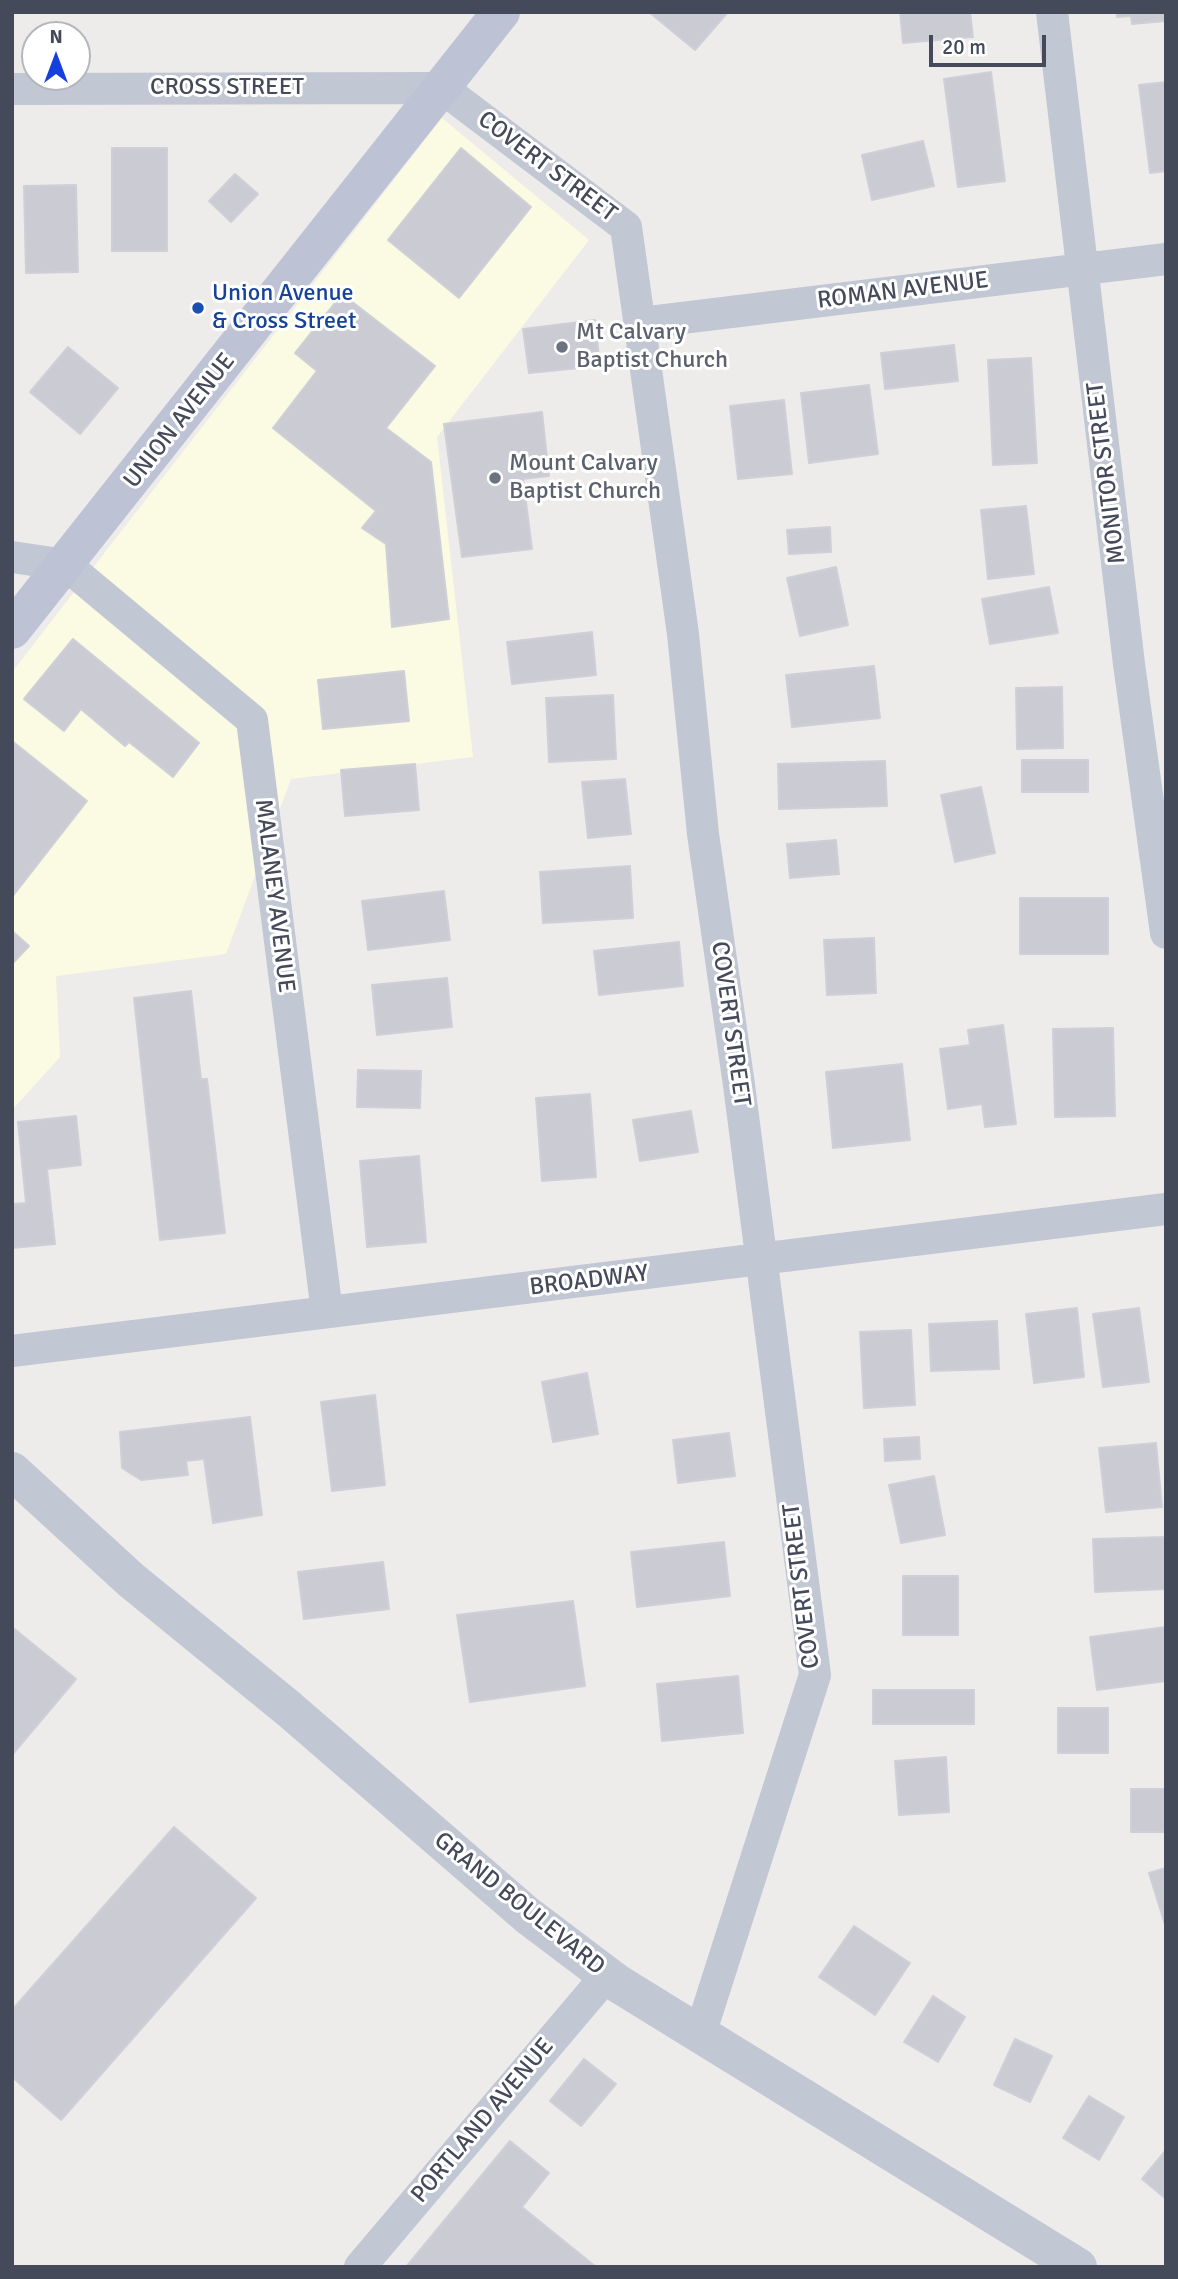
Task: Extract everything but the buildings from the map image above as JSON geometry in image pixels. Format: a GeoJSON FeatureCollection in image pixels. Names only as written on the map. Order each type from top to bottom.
{"type":"FeatureCollection","features":[{"type":"Feature","properties":{"kind":"main road","name":"UNION AVENUE"},"geometry":{"type":"LineString","coordinates":[[12,630],[501,12]]}},
{"type":"Feature","properties":{"kind":"street","name":"MONITOR STREET"},"geometry":{"type":"LineString","coordinates":[[1052,12],[1129,664],[1166,933]]}},
{"type":"Feature","properties":{"kind":"street","name":"CROSS STREET"},"geometry":{"type":"LineString","coordinates":[[12,89],[442,88]]}},
{"type":"Feature","properties":{"kind":"street","name":"COVERT STREET"},"geometry":{"type":"LineString","coordinates":[[442,88],[626,227],[641,323],[682,634],[703,834],[739,1085],[815,1675],[700,2034]]}},
{"type":"Feature","properties":{"kind":"street","name":"ROMAN AVENUE"},"geometry":{"type":"LineString","coordinates":[[641,323],[1166,259]]}},
{"type":"Feature","properties":{"kind":"street"},"geometry":{"type":"LineString","coordinates":[[12,557],[66,565]]}},
{"type":"Feature","properties":{"kind":"street","name":"MALANEY AVENUE"},"geometry":{"type":"LineString","coordinates":[[66,565],[252,720],[327,1312]]}},
{"type":"Feature","properties":{"kind":"street","name":"BROADWAY"},"geometry":{"type":"LineString","coordinates":[[12,1352],[1166,1209]]}},
{"type":"Feature","properties":{"kind":"street","name":"GRAND BOULEVARD"},"geometry":{"type":"LineString","coordinates":[[12,1471],[131,1580],[289,1709],[527,1915],[607,1975],[1078,2267]]}},
{"type":"Feature","properties":{"kind":"street","name":"PORTLAND AVENUE"},"geometry":{"type":"LineString","coordinates":[[360,2267],[607,1975]]}},
{"type":"Feature","properties":{"kind":"shaded area"},"geometry":{"type":"Polygon","coordinates":[[[442,118],[589,240],[437,437],[473,757],[291,779],[226,954],[56,976],[60,1057],[12,1110],[12,672],[442,118]]]}},
{"type":"Feature","properties":{"kind":"place","name":"Union Avenue & Cross Street"},"geometry":{"type":"Point","coordinates":[198,308]}},
{"type":"Feature","properties":{"kind":"place","name":"Mt Calvary Baptist Church"},"geometry":{"type":"Point","coordinates":[562,347]}},
{"type":"Feature","properties":{"kind":"place","name":"Mount Calvary Baptist Church"},"geometry":{"type":"Point","coordinates":[495,478]}}]}
